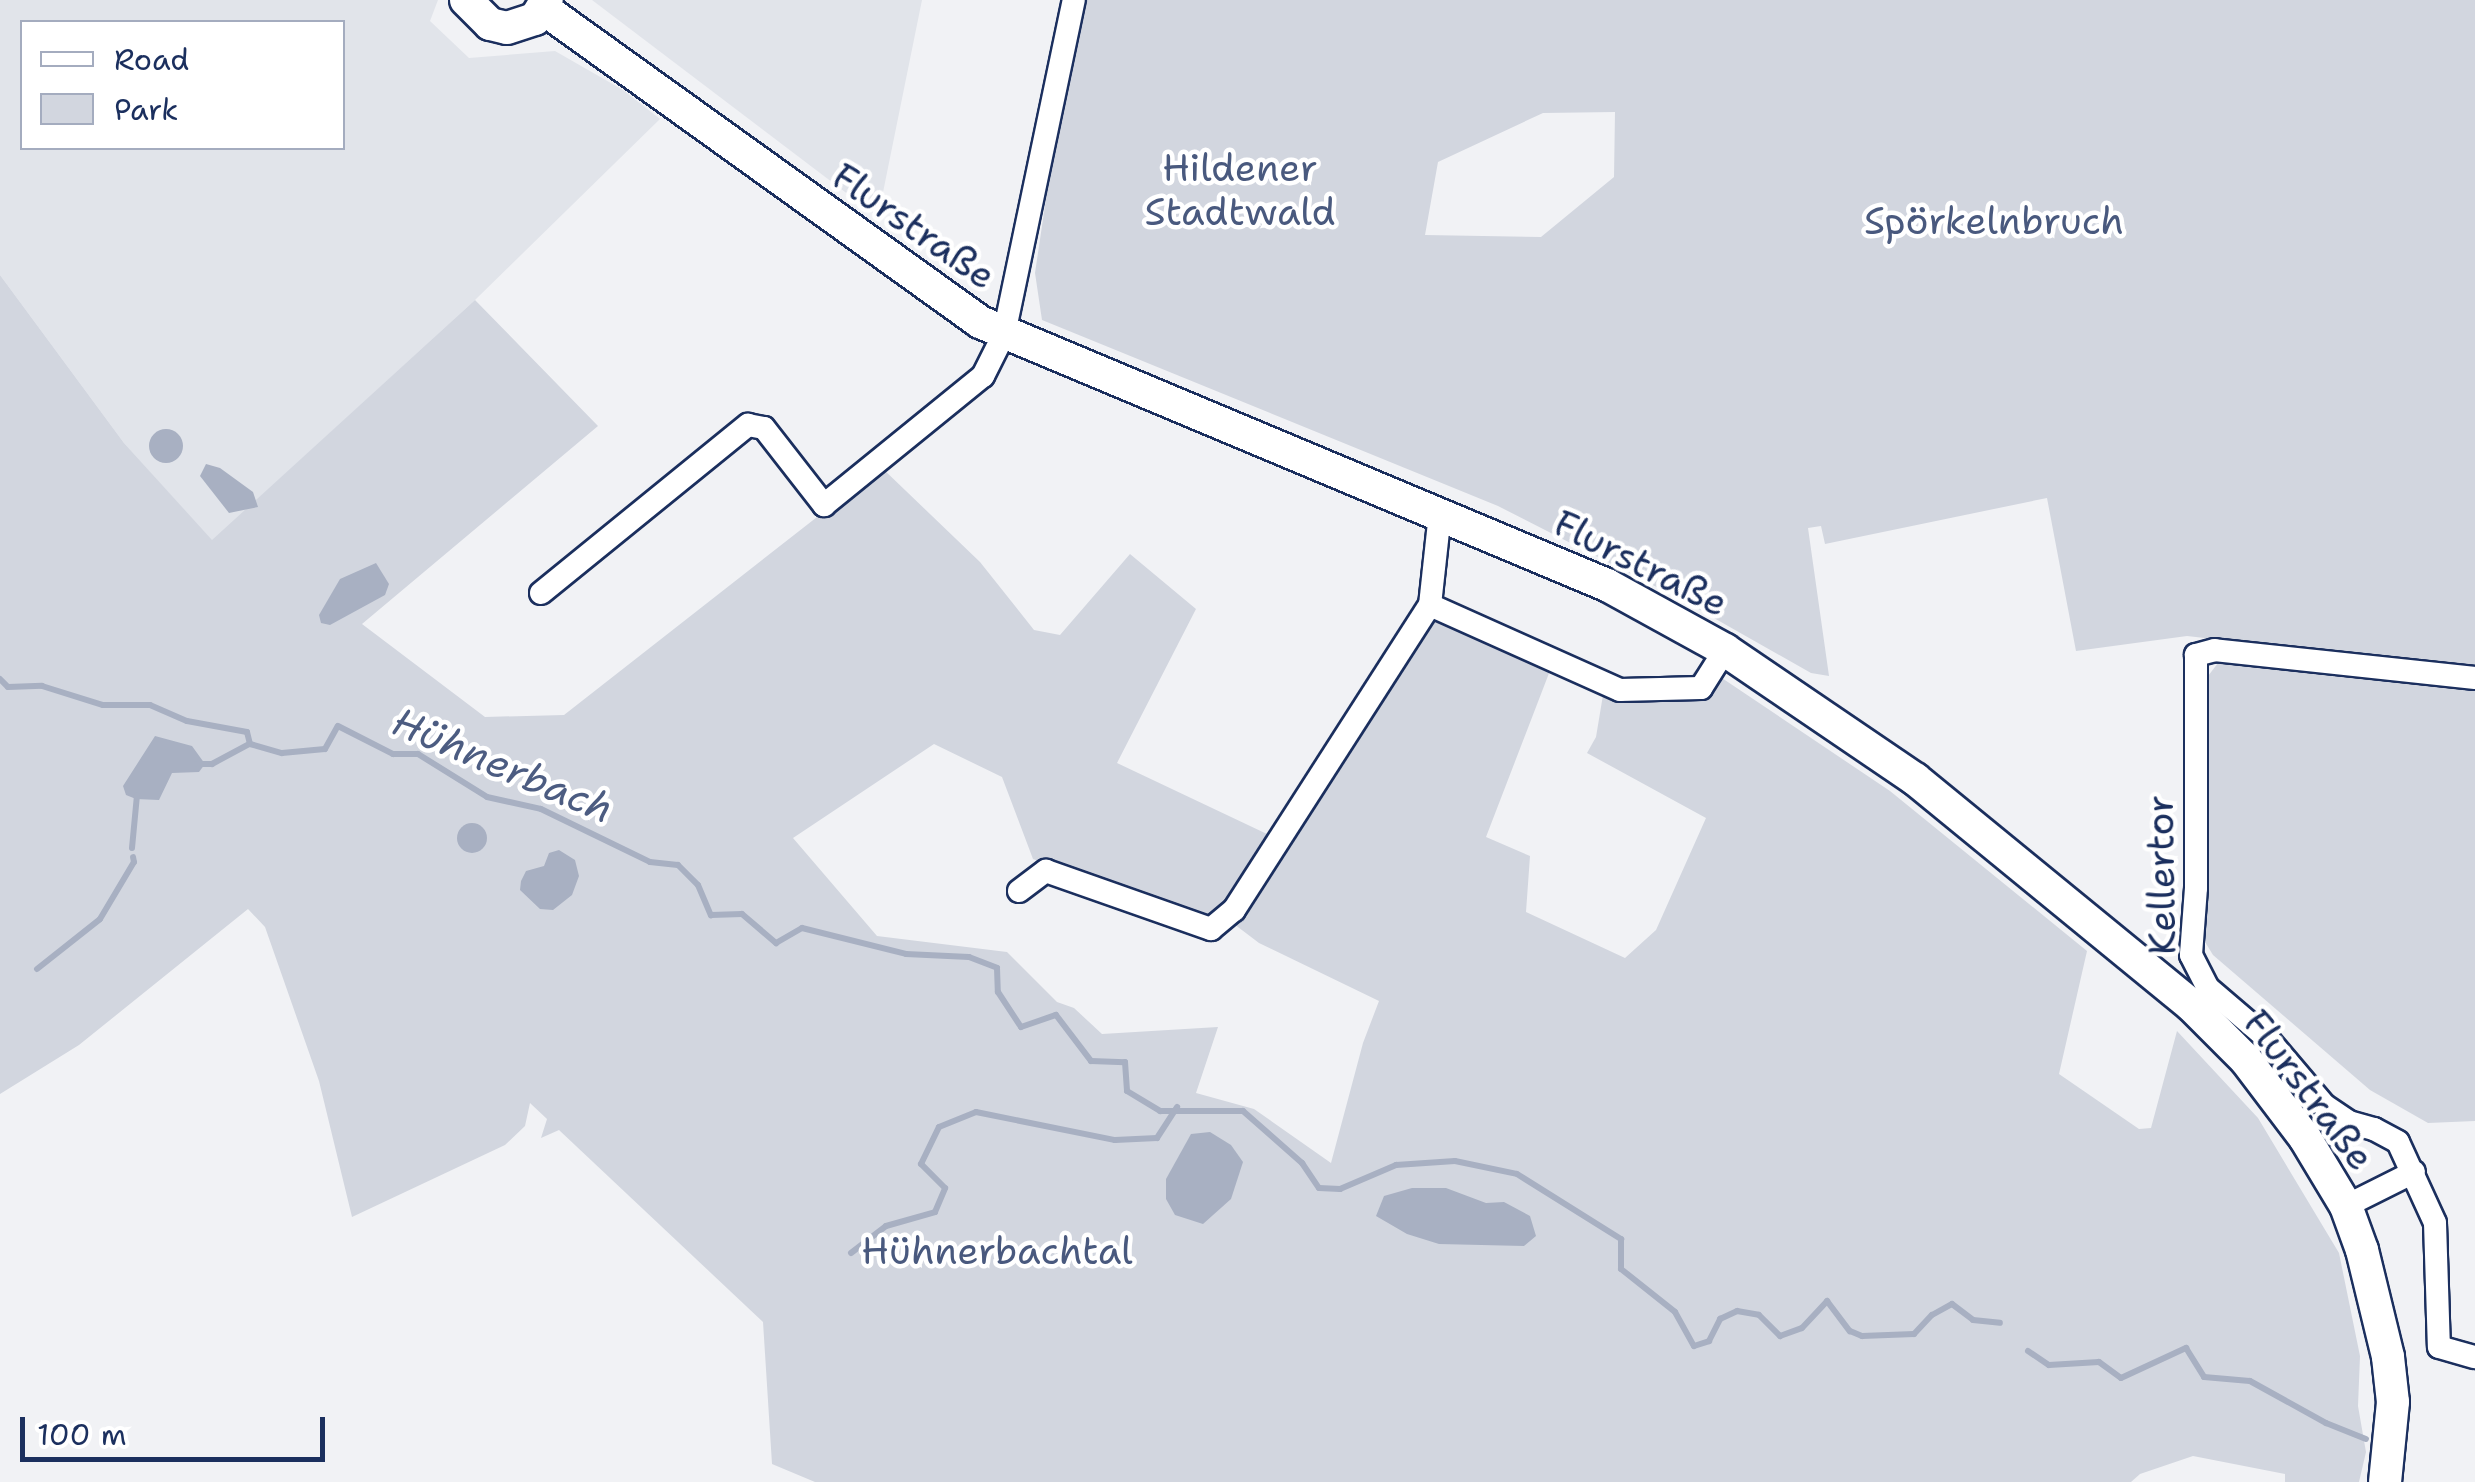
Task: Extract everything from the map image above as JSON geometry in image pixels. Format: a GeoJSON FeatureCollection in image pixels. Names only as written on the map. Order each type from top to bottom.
{"type":"FeatureCollection","features":[{"type":"Feature","properties":{"kind":"main road"},"geometry":{"type":"LineString","coordinates":[[466,0],[490,24],[506,28],[535,19],[546,4]]}},
{"type":"Feature","properties":{"kind":"main road","name":"Flurstraße"},"geometry":{"type":"LineString","coordinates":[[546,4],[943,300],[1004,334],[1606,584],[1725,650],[1915,780],[2191,1005],[2246,1060],[2305,1138],[2346,1206],[2362,1250],[2388,1357],[2393,1402],[2386,1482]]}},
{"type":"Feature","properties":{"kind":"street"},"geometry":{"type":"LineString","coordinates":[[541,593],[748,425],[764,428],[824,505],[983,376],[1004,334],[1074,0]]}},
{"type":"Feature","properties":{"kind":"street"},"geometry":{"type":"LineString","coordinates":[[1019,891],[1046,871],[1212,929],[1234,910],[1430,605],[1440,513]]}},
{"type":"Feature","properties":{"kind":"street"},"geometry":{"type":"LineString","coordinates":[[1430,605],[1620,690],[1701,688],[1725,650]]}},
{"type":"Feature","properties":{"kind":"street","name":"Kellertor"},"geometry":{"type":"LineString","coordinates":[[2475,678],[2215,650],[2196,655],[2193,966],[2207,987],[2269,1040],[2324,1105],[2349,1122],[2398,1142],[2435,1223],[2439,1347],[2475,1357]]}},
{"type":"Feature","properties":{"kind":"street"},"geometry":{"type":"LineString","coordinates":[[2346,1206],[2414,1172]]}},
{"type":"Feature","properties":{"kind":"shaded area"},"geometry":{"type":"Polygon","coordinates":[[[0,0],[438,0],[430,21],[469,58],[555,51],[623,90],[660,119],[475,300],[212,541],[124,443],[0,275],[0,0]]]}},
{"type":"Feature","properties":{"kind":"shaded area"},"geometry":{"type":"Polygon","coordinates":[[[592,0],[922,0],[878,217],[592,0]]]}},
{"type":"Feature","properties":{"kind":"green space","name":"Hildener Stadtwald"},"geometry":{"type":"Polygon","coordinates":[[[1086,0],[2475,0],[2475,669],[2187,636],[2076,651],[2047,498],[1825,544],[1821,526],[1808,528],[1829,676],[1811,673],[1684,601],[1498,506],[1042,320],[1035,273],[1054,145],[1086,0]],[[1615,112],[1543,113],[1438,162],[1425,235],[1541,237],[1614,177],[1615,112]]]}},
{"type":"Feature","properties":{"kind":"green space","name":"Hühnerbachtal"},"geometry":{"type":"Polygon","coordinates":[[[0,275],[124,443],[212,540],[475,300],[598,426],[362,624],[485,717],[564,715],[881,467],[980,562],[1034,630],[1060,635],[1130,554],[1196,609],[1117,763],[1267,834],[1251,868],[1223,908],[1201,918],[1033,859],[1002,777],[934,744],[793,838],[877,936],[1007,952],[1057,1002],[1074,1008],[1102,1034],[1218,1027],[1196,1093],[1254,1109],[1331,1163],[1363,1043],[1379,1001],[1259,943],[1234,924],[1433,616],[1551,668],[1486,837],[1530,856],[1526,912],[1625,958],[1656,930],[1706,818],[1587,753],[1596,737],[1604,689],[1676,693],[1701,664],[1890,791],[2087,951],[2059,1074],[2139,1129],[2151,1128],[2177,1031],[2258,1118],[2339,1253],[2360,1356],[2358,1406],[2366,1452],[2359,1482],[2285,1482],[2285,1474],[2193,1456],[2140,1474],[2131,1482],[815,1482],[772,1464],[763,1322],[559,1130],[541,1138],[547,1119],[530,1103],[525,1126],[505,1145],[352,1217],[319,1081],[265,927],[248,909],[79,1045],[0,1094],[0,275]]]}},
{"type":"Feature","properties":{"kind":"green space"},"geometry":{"type":"Polygon","coordinates":[[[2218,663],[2475,691],[2475,1121],[2428,1123],[2370,1090],[2213,955],[2202,937],[2205,680],[2218,663]]]}},
{"type":"Feature","properties":{"kind":"water"},"geometry":{"type":"Polygon","coordinates":[[[166,429],[178,434],[183,446],[178,458],[166,463],[154,458],[149,446],[154,434],[166,429]]]}},
{"type":"Feature","properties":{"kind":"water"},"geometry":{"type":"Polygon","coordinates":[[[206,464],[220,468],[253,492],[258,507],[229,513],[200,476],[206,464]]]}},
{"type":"Feature","properties":{"kind":"water"},"geometry":{"type":"Polygon","coordinates":[[[376,563],[389,584],[385,595],[330,625],[321,623],[319,615],[340,579],[376,563]]]}},
{"type":"Feature","properties":{"kind":"water"},"geometry":{"type":"Polygon","coordinates":[[[155,736],[192,746],[205,764],[199,772],[172,773],[159,800],[136,799],[126,795],[123,786],[155,736]]]}},
{"type":"Feature","properties":{"kind":"water"},"geometry":{"type":"Polygon","coordinates":[[[472,823],[483,827],[487,838],[483,849],[472,853],[461,849],[457,838],[461,827],[472,823]]]}},
{"type":"Feature","properties":{"kind":"water"},"geometry":{"type":"Polygon","coordinates":[[[559,850],[575,860],[579,876],[572,895],[553,910],[540,909],[520,890],[521,881],[526,871],[544,866],[549,853],[559,850]]]}},
{"type":"Feature","properties":{"kind":"water"},"geometry":{"type":"Polygon","coordinates":[[[1210,1132],[1231,1145],[1243,1162],[1231,1199],[1203,1224],[1175,1215],[1166,1199],[1166,1179],[1191,1134],[1210,1132]]]}},
{"type":"Feature","properties":{"kind":"water"},"geometry":{"type":"Polygon","coordinates":[[[1412,1188],[1446,1188],[1486,1203],[1504,1202],[1530,1216],[1536,1236],[1524,1246],[1439,1244],[1407,1234],[1376,1216],[1384,1196],[1412,1188]]]}},
{"type":"Feature","properties":{"kind":"waterway","name":"Hühnerbach"},"geometry":{"type":"LineString","coordinates":[[0,679],[8,687],[42,686],[103,705],[150,705],[187,721],[247,732],[250,744],[282,753],[325,749],[338,726],[393,754],[418,754],[487,797],[541,809],[650,862],[678,865],[698,885],[711,915],[742,914],[776,943],[802,928],[906,954],[969,957],[997,968],[998,992],[1021,1027],[1056,1015],[1091,1061],[1125,1062],[1127,1091],[1160,1111],[1243,1111],[1302,1163],[1319,1188],[1340,1189],[1396,1165],[1455,1161],[1517,1174],[1621,1239],[1621,1269],[1675,1312],[1694,1346],[1709,1341],[1720,1319],[1737,1311],[1759,1315],[1780,1336],[1802,1328],[1827,1301],[1850,1331],[1862,1336],[1914,1334],[1932,1315],[1952,1304],[1973,1320],[2000,1323]]}},
{"type":"Feature","properties":{"kind":"waterway"},"geometry":{"type":"LineString","coordinates":[[197,764],[212,764],[249,744]]}},
{"type":"Feature","properties":{"kind":"waterway"},"geometry":{"type":"LineString","coordinates":[[132,848],[137,795]]}},
{"type":"Feature","properties":{"kind":"waterway"},"geometry":{"type":"LineString","coordinates":[[37,969],[100,919],[134,862],[133,857]]}},
{"type":"Feature","properties":{"kind":"waterway"},"geometry":{"type":"LineString","coordinates":[[851,1253],[886,1226],[935,1212],[945,1188],[921,1164],[939,1127],[976,1112],[1115,1140],[1157,1138],[1177,1107]]}},
{"type":"Feature","properties":{"kind":"waterway","name":"Hühnerbach"},"geometry":{"type":"LineString","coordinates":[[2028,1351],[2049,1365],[2099,1362],[2121,1378],[2186,1348],[2204,1377],[2250,1381],[2326,1423],[2366,1439]]}},
{"type":"Feature","properties":{"kind":"park label","name":"Spörkelnbruch"},"geometry":{"type":"Point","coordinates":[1994,221]}}]}
